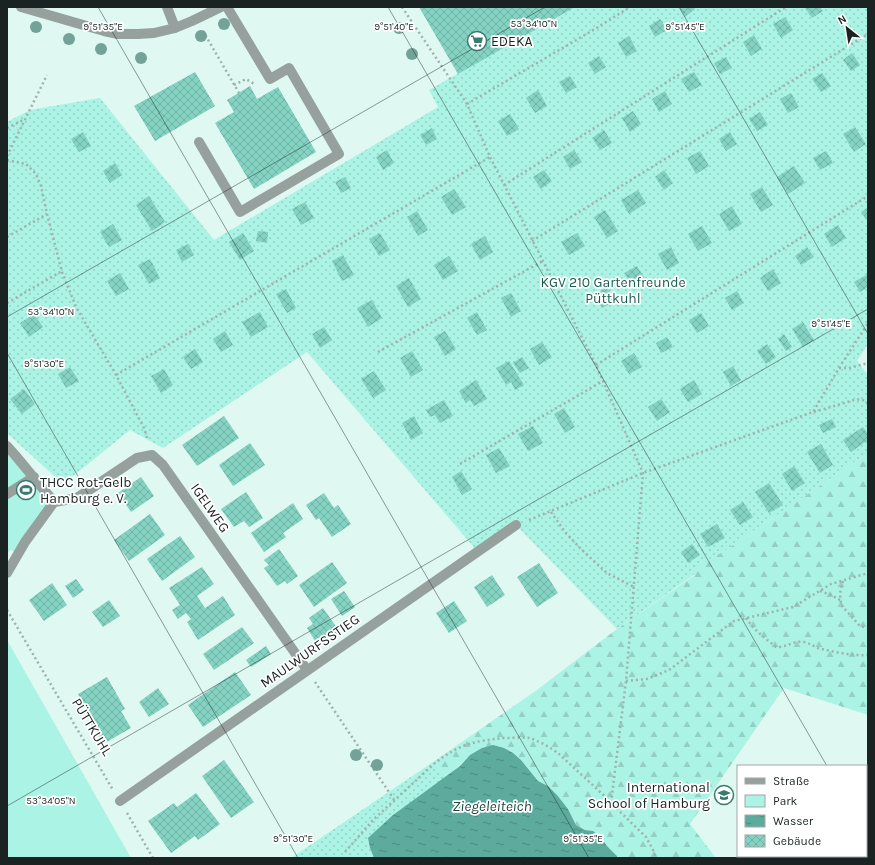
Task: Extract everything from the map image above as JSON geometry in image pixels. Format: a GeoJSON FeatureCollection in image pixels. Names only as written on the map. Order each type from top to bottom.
{"type":"FeatureCollection","features":[{"type":"Feature","properties":{"kind":"street"},"geometry":{"type":"LineString","coordinates":[[21,7],[83,26],[118,34],[154,33],[175,28],[196,20],[221,7]]}},
{"type":"Feature","properties":{"kind":"street"},"geometry":{"type":"LineString","coordinates":[[167,7],[175,28]]}},
{"type":"Feature","properties":{"kind":"street"},"geometry":{"type":"LineString","coordinates":[[199,142],[240,212],[339,154],[289,68],[270,79],[228,7]]}},
{"type":"Feature","properties":{"kind":"street"},"geometry":{"type":"LineString","coordinates":[[7,446],[54,502]]}},
{"type":"Feature","properties":{"kind":"street"},"geometry":{"type":"LineString","coordinates":[[7,573],[25,542],[54,502],[77,498],[137,458],[152,455]]}},
{"type":"Feature","properties":{"kind":"street","name":"IGELWEG"},"geometry":{"type":"LineString","coordinates":[[152,455],[162,465],[307,670]]}},
{"type":"Feature","properties":{"kind":"street"},"geometry":{"type":"LineString","coordinates":[[7,494],[34,477]]}},
{"type":"Feature","properties":{"kind":"street","name":"MAULWURFSSTIEG"},"geometry":{"type":"LineString","coordinates":[[120,801],[516,525]]}},
{"type":"Feature","properties":{"kind":"path"},"geometry":{"type":"LineString","coordinates":[[402,7],[467,104],[490,157],[596,365],[643,472],[626,681],[611,803]]}},
{"type":"Feature","properties":{"kind":"path"},"geometry":{"type":"LineString","coordinates":[[467,104],[630,7]]}},
{"type":"Feature","properties":{"kind":"path"},"geometry":{"type":"LineString","coordinates":[[504,185],[786,7]]}},
{"type":"Feature","properties":{"kind":"path"},"geometry":{"type":"LineString","coordinates":[[196,20],[239,93]]}},
{"type":"Feature","properties":{"kind":"path"},"geometry":{"type":"LineString","coordinates":[[532,241],[868,34]]}},
{"type":"Feature","properties":{"kind":"path"},"geometry":{"type":"LineString","coordinates":[[7,156],[47,75]]}},
{"type":"Feature","properties":{"kind":"path"},"geometry":{"type":"LineString","coordinates":[[234,85],[246,79],[258,86],[270,79]]}},
{"type":"Feature","properties":{"kind":"path"},"geometry":{"type":"LineString","coordinates":[[7,128],[26,118]]}},
{"type":"Feature","properties":{"kind":"path"},"geometry":{"type":"LineString","coordinates":[[116,375],[490,157]]}},
{"type":"Feature","properties":{"kind":"path"},"geometry":{"type":"LineString","coordinates":[[7,160],[26,164],[36,174],[42,186],[62,271],[76,307],[116,375],[144,428],[152,455]]}},
{"type":"Feature","properties":{"kind":"path"},"geometry":{"type":"LineString","coordinates":[[596,365],[868,196]]}},
{"type":"Feature","properties":{"kind":"path"},"geometry":{"type":"LineString","coordinates":[[7,237],[48,214]]}},
{"type":"Feature","properties":{"kind":"path"},"geometry":{"type":"LineString","coordinates":[[378,352],[543,261]]}},
{"type":"Feature","properties":{"kind":"path"},"geometry":{"type":"LineString","coordinates":[[7,303],[62,271]]}},
{"type":"Feature","properties":{"kind":"path"},"geometry":{"type":"LineString","coordinates":[[813,412],[868,323]]}},
{"type":"Feature","properties":{"kind":"path"},"geometry":{"type":"LineString","coordinates":[[839,368],[849,368],[868,363]]}},
{"type":"Feature","properties":{"kind":"path"},"geometry":{"type":"LineString","coordinates":[[460,464],[602,381]]}},
{"type":"Feature","properties":{"kind":"path"},"geometry":{"type":"LineString","coordinates":[[516,525],[551,512],[643,472],[813,412],[860,399],[868,404]]}},
{"type":"Feature","properties":{"kind":"path"},"geometry":{"type":"LineString","coordinates":[[551,512],[564,532],[607,573],[634,587]]}},
{"type":"Feature","properties":{"kind":"path"},"geometry":{"type":"LineString","coordinates":[[626,681],[647,679],[669,670],[734,621],[793,607],[831,584],[868,573]]}},
{"type":"Feature","properties":{"kind":"path"},"geometry":{"type":"LineString","coordinates":[[843,581],[840,593],[841,605],[860,626],[868,628]]}},
{"type":"Feature","properties":{"kind":"path"},"geometry":{"type":"LineString","coordinates":[[820,591],[831,595],[840,601]]}},
{"type":"Feature","properties":{"kind":"path","name":"PÜTTKUHL"},"geometry":{"type":"LineString","coordinates":[[7,610],[153,858]]}},
{"type":"Feature","properties":{"kind":"path"},"geometry":{"type":"LineString","coordinates":[[746,618],[762,636],[776,647],[784,647],[799,642],[804,642],[818,648],[857,656],[868,655]]}},
{"type":"Feature","properties":{"kind":"path"},"geometry":{"type":"LineString","coordinates":[[307,670],[395,801]]}},
{"type":"Feature","properties":{"kind":"path"},"geometry":{"type":"LineString","coordinates":[[346,852],[373,820],[435,763],[459,747],[470,743],[490,740],[528,738],[544,744],[559,754],[646,837],[656,858]]}},
{"type":"Feature","properties":{"kind":"green space","name":"KGV 210 Gartenfreunde Püttkuhl"},"geometry":{"type":"Polygon","coordinates":[[[574,7],[868,7],[868,344],[857,361],[868,375],[868,453],[726,550],[692,570],[695,574],[617,629],[516,525],[478,552],[307,352],[163,448],[130,430],[63,484],[7,433],[7,122],[30,110],[100,98],[214,240],[438,107],[429,90],[574,7]]]}},
{"type":"Feature","properties":{"kind":"green space","name":"THCC Rot-Gelb Hamburg e. V."},"geometry":{"type":"Polygon","coordinates":[[[7,446],[54,502],[19,553],[11,550],[7,553],[7,446]]]}},
{"type":"Feature","properties":{"kind":"green space"},"geometry":{"type":"Polygon","coordinates":[[[868,453],[868,715],[784,688],[690,824],[716,858],[617,858],[617,856],[600,836],[593,831],[585,830],[576,825],[568,809],[548,786],[538,781],[521,760],[513,753],[470,755],[447,776],[433,762],[537,690],[617,629],[695,575],[691,570],[726,550],[868,453]]]}},
{"type":"Feature","properties":{"kind":"green space"},"geometry":{"type":"Polygon","coordinates":[[[7,640],[131,858],[7,858],[7,640]]]}},
{"type":"Feature","properties":{"kind":"green space"},"geometry":{"type":"Polygon","coordinates":[[[433,762],[447,776],[393,815],[370,848],[374,858],[291,858],[433,762]]]}},
{"type":"Feature","properties":{"kind":"water","name":"Ziegeleiteich"},"geometry":{"type":"Polygon","coordinates":[[[493,745],[504,748],[521,760],[538,781],[548,786],[557,795],[568,809],[576,825],[585,830],[593,831],[600,836],[617,856],[617,858],[374,858],[368,838],[393,815],[460,766],[470,755],[482,748],[493,745]]]}},
{"type":"Feature","properties":{"kind":"building","name":"EDEKA"},"geometry":{"type":"Polygon","coordinates":[[[419,7],[575,7],[458,74],[419,7]]]}},
{"type":"Feature","properties":{"kind":"building"},"geometry":{"type":"Polygon","coordinates":[[[679,7],[694,7],[695,9],[685,17],[679,7]]]}},
{"type":"Feature","properties":{"kind":"building"},"geometry":{"type":"Polygon","coordinates":[[[820,7],[823,11],[812,18],[805,8],[820,7]]]}},
{"type":"Feature","properties":{"kind":"building"},"geometry":{"type":"Polygon","coordinates":[[[785,17],[793,30],[781,38],[773,24],[785,17]]]}},
{"type":"Feature","properties":{"kind":"building"},"geometry":{"type":"Polygon","coordinates":[[[660,19],[667,30],[655,37],[649,26],[660,19]]]}},
{"type":"Feature","properties":{"kind":"building"},"geometry":{"type":"Polygon","coordinates":[[[754,35],[762,49],[751,56],[743,42],[754,35]]]}},
{"type":"Feature","properties":{"kind":"building"},"geometry":{"type":"Polygon","coordinates":[[[629,36],[637,51],[626,57],[618,43],[629,36]]]}},
{"type":"Feature","properties":{"kind":"building"},"geometry":{"type":"Polygon","coordinates":[[[852,53],[860,65],[851,71],[843,60],[852,53]]]}},
{"type":"Feature","properties":{"kind":"building"},"geometry":{"type":"Polygon","coordinates":[[[599,56],[606,67],[595,74],[588,63],[599,56]]]}},
{"type":"Feature","properties":{"kind":"building"},"geometry":{"type":"Polygon","coordinates":[[[726,57],[732,68],[720,74],[714,63],[726,57]]]}},
{"type":"Feature","properties":{"kind":"building"},"geometry":{"type":"Polygon","coordinates":[[[195,72],[215,106],[155,141],[134,106],[195,72]]]}},
{"type":"Feature","properties":{"kind":"building"},"geometry":{"type":"Polygon","coordinates":[[[694,72],[702,85],[689,92],[681,79],[694,72]]]}},
{"type":"Feature","properties":{"kind":"building"},"geometry":{"type":"Polygon","coordinates":[[[822,73],[831,86],[821,92],[812,79],[822,73]]]}},
{"type":"Feature","properties":{"kind":"building"},"geometry":{"type":"Polygon","coordinates":[[[570,76],[577,87],[566,93],[559,82],[570,76]]]}},
{"type":"Feature","properties":{"kind":"building"},"geometry":{"type":"Polygon","coordinates":[[[250,86],[257,99],[278,87],[316,152],[254,189],[215,123],[234,112],[227,100],[250,86]]]}},
{"type":"Feature","properties":{"kind":"building"},"geometry":{"type":"Polygon","coordinates":[[[538,90],[547,106],[535,113],[526,98],[538,90]]]}},
{"type":"Feature","properties":{"kind":"building"},"geometry":{"type":"Polygon","coordinates":[[[665,91],[672,104],[659,112],[652,99],[665,91]]]}},
{"type":"Feature","properties":{"kind":"building"},"geometry":{"type":"Polygon","coordinates":[[[791,93],[799,107],[788,113],[780,99],[791,93]]]}},
{"type":"Feature","properties":{"kind":"building"},"geometry":{"type":"Polygon","coordinates":[[[633,111],[641,124],[630,132],[622,118],[633,111]]]}},
{"type":"Feature","properties":{"kind":"building"},"geometry":{"type":"Polygon","coordinates":[[[760,112],[768,125],[757,131],[749,119],[760,112]]]}},
{"type":"Feature","properties":{"kind":"building"},"geometry":{"type":"Polygon","coordinates":[[[510,114],[519,129],[507,136],[498,121],[510,114]]]}},
{"type":"Feature","properties":{"kind":"building"},"geometry":{"type":"Polygon","coordinates":[[[855,127],[866,144],[854,152],[843,134],[855,127]]]}},
{"type":"Feature","properties":{"kind":"building"},"geometry":{"type":"Polygon","coordinates":[[[432,128],[437,139],[426,145],[420,135],[432,128]]]}},
{"type":"Feature","properties":{"kind":"building"},"geometry":{"type":"Polygon","coordinates":[[[604,130],[612,143],[600,150],[592,138],[604,130]]]}},
{"type":"Feature","properties":{"kind":"building"},"geometry":{"type":"Polygon","coordinates":[[[83,132],[91,146],[79,152],[71,139],[83,132]]]}},
{"type":"Feature","properties":{"kind":"building"},"geometry":{"type":"Polygon","coordinates":[[[730,132],[737,144],[726,151],[719,139],[730,132]]]}},
{"type":"Feature","properties":{"kind":"building"},"geometry":{"type":"Polygon","coordinates":[[[387,150],[394,163],[383,170],[376,157],[387,150]]]}},
{"type":"Feature","properties":{"kind":"building"},"geometry":{"type":"Polygon","coordinates":[[[574,150],[582,162],[570,169],[563,157],[574,150]]]}},
{"type":"Feature","properties":{"kind":"building"},"geometry":{"type":"Polygon","coordinates":[[[700,151],[709,166],[696,174],[687,158],[700,151]]]}},
{"type":"Feature","properties":{"kind":"building"},"geometry":{"type":"Polygon","coordinates":[[[826,151],[833,163],[820,170],[813,158],[826,151]]]}},
{"type":"Feature","properties":{"kind":"building"},"geometry":{"type":"Polygon","coordinates":[[[115,163],[122,175],[110,183],[103,171],[115,163]]]}},
{"type":"Feature","properties":{"kind":"building"},"geometry":{"type":"Polygon","coordinates":[[[794,166],[805,183],[788,194],[777,177],[794,166]]]}},
{"type":"Feature","properties":{"kind":"building"},"geometry":{"type":"Polygon","coordinates":[[[544,170],[552,181],[541,189],[533,177],[544,170]]]}},
{"type":"Feature","properties":{"kind":"building"},"geometry":{"type":"Polygon","coordinates":[[[664,170],[673,183],[664,190],[655,177],[664,170]]]}},
{"type":"Feature","properties":{"kind":"building"},"geometry":{"type":"Polygon","coordinates":[[[345,177],[351,188],[341,193],[335,182],[345,177]]]}},
{"type":"Feature","properties":{"kind":"building"},"geometry":{"type":"Polygon","coordinates":[[[762,187],[773,205],[761,212],[750,194],[762,187]]]}},
{"type":"Feature","properties":{"kind":"building"},"geometry":{"type":"Polygon","coordinates":[[[454,189],[466,207],[452,215],[441,197],[454,189]]]}},
{"type":"Feature","properties":{"kind":"building"},"geometry":{"type":"Polygon","coordinates":[[[638,190],[646,203],[629,214],[621,200],[638,190]]]}},
{"type":"Feature","properties":{"kind":"building"},"geometry":{"type":"Polygon","coordinates":[[[149,196],[165,222],[152,231],[136,205],[149,196]]]}},
{"type":"Feature","properties":{"kind":"building"},"geometry":{"type":"Polygon","coordinates":[[[305,202],[314,218],[301,225],[292,209],[305,202]]]}},
{"type":"Feature","properties":{"kind":"building"},"geometry":{"type":"Polygon","coordinates":[[[732,206],[742,224],[729,231],[719,214],[732,206]]]}},
{"type":"Feature","properties":{"kind":"building"},"geometry":{"type":"Polygon","coordinates":[[[868,207],[868,222],[861,212],[868,207]]]}},
{"type":"Feature","properties":{"kind":"building"},"geometry":{"type":"Polygon","coordinates":[[[605,210],[618,231],[607,238],[594,217],[605,210]]]}},
{"type":"Feature","properties":{"kind":"building"},"geometry":{"type":"Polygon","coordinates":[[[417,211],[428,230],[418,236],[407,217],[417,211]]]}},
{"type":"Feature","properties":{"kind":"building"},"geometry":{"type":"Polygon","coordinates":[[[113,224],[122,240],[109,247],[100,232],[113,224]]]}},
{"type":"Feature","properties":{"kind":"building"},"geometry":{"type":"Polygon","coordinates":[[[838,225],[846,238],[832,247],[824,234],[838,225]]]}},
{"type":"Feature","properties":{"kind":"building"},"geometry":{"type":"Polygon","coordinates":[[[702,226],[712,243],[698,251],[688,234],[702,226]]]}},
{"type":"Feature","properties":{"kind":"building"},"geometry":{"type":"Polygon","coordinates":[[[258,231],[268,232],[267,243],[256,241],[258,231]]]}},
{"type":"Feature","properties":{"kind":"building"},"geometry":{"type":"Polygon","coordinates":[[[243,233],[254,251],[240,260],[229,242],[243,233]]]}},
{"type":"Feature","properties":{"kind":"building"},"geometry":{"type":"Polygon","coordinates":[[[380,233],[390,250],[379,256],[369,239],[380,233]]]}},
{"type":"Feature","properties":{"kind":"building"},"geometry":{"type":"Polygon","coordinates":[[[577,233],[585,246],[569,255],[561,242],[577,233]]]}},
{"type":"Feature","properties":{"kind":"building"},"geometry":{"type":"Polygon","coordinates":[[[485,236],[493,252],[480,260],[471,244],[485,236]]]}},
{"type":"Feature","properties":{"kind":"building"},"geometry":{"type":"Polygon","coordinates":[[[188,244],[194,255],[182,262],[176,250],[188,244]]]}},
{"type":"Feature","properties":{"kind":"building"},"geometry":{"type":"Polygon","coordinates":[[[671,247],[679,263],[667,270],[658,254],[671,247]]]}},
{"type":"Feature","properties":{"kind":"building"},"geometry":{"type":"Polygon","coordinates":[[[807,247],[814,257],[801,265],[795,256],[807,247]]]}},
{"type":"Feature","properties":{"kind":"building"},"geometry":{"type":"Polygon","coordinates":[[[343,255],[354,275],[342,281],[332,261],[343,255]]]}},
{"type":"Feature","properties":{"kind":"building"},"geometry":{"type":"Polygon","coordinates":[[[449,256],[458,271],[443,280],[434,265],[449,256]]]}},
{"type":"Feature","properties":{"kind":"building"},"geometry":{"type":"Polygon","coordinates":[[[150,259],[160,278],[149,284],[138,265],[150,259]]]}},
{"type":"Feature","properties":{"kind":"building"},"geometry":{"type":"Polygon","coordinates":[[[637,266],[645,279],[633,287],[624,273],[637,266]]]}},
{"type":"Feature","properties":{"kind":"building"},"geometry":{"type":"Polygon","coordinates":[[[773,269],[781,283],[768,291],[760,278],[773,269]]]}},
{"type":"Feature","properties":{"kind":"building"},"geometry":{"type":"Polygon","coordinates":[[[120,273],[129,289],[116,296],[107,281],[120,273]]]}},
{"type":"Feature","properties":{"kind":"building"},"geometry":{"type":"Polygon","coordinates":[[[868,274],[868,287],[860,292],[854,282],[868,274]]]}},
{"type":"Feature","properties":{"kind":"building"},"geometry":{"type":"Polygon","coordinates":[[[409,278],[421,299],[408,307],[396,286],[409,278]]]}},
{"type":"Feature","properties":{"kind":"building"},"geometry":{"type":"Polygon","coordinates":[[[607,287],[615,301],[602,308],[594,295],[607,287]]]}},
{"type":"Feature","properties":{"kind":"building"},"geometry":{"type":"Polygon","coordinates":[[[286,289],[296,308],[287,313],[276,294],[286,289]]]}},
{"type":"Feature","properties":{"kind":"building"},"geometry":{"type":"Polygon","coordinates":[[[737,291],[744,303],[732,310],[725,298],[737,291]]]}},
{"type":"Feature","properties":{"kind":"building"},"geometry":{"type":"Polygon","coordinates":[[[511,293],[521,311],[511,317],[501,298],[511,293]]]}},
{"type":"Feature","properties":{"kind":"building"},"geometry":{"type":"Polygon","coordinates":[[[372,300],[382,318],[368,327],[357,308],[372,300]]]}},
{"type":"Feature","properties":{"kind":"building"},"geometry":{"type":"Polygon","coordinates":[[[260,312],[268,327],[251,337],[242,322],[260,312]]]}},
{"type":"Feature","properties":{"kind":"building"},"geometry":{"type":"Polygon","coordinates":[[[477,312],[487,330],[477,335],[467,318],[477,312]]]}},
{"type":"Feature","properties":{"kind":"building"},"geometry":{"type":"Polygon","coordinates":[[[701,313],[709,326],[697,333],[689,320],[701,313]]]}},
{"type":"Feature","properties":{"kind":"building"},"geometry":{"type":"Polygon","coordinates":[[[34,314],[43,327],[29,337],[20,323],[34,314]]]}},
{"type":"Feature","properties":{"kind":"building"},"geometry":{"type":"Polygon","coordinates":[[[803,322],[814,340],[803,347],[792,329],[803,322]]]}},
{"type":"Feature","properties":{"kind":"building"},"geometry":{"type":"Polygon","coordinates":[[[324,327],[332,340],[320,348],[312,334],[324,327]]]}},
{"type":"Feature","properties":{"kind":"building"},"geometry":{"type":"Polygon","coordinates":[[[225,331],[233,345],[221,352],[213,339],[225,331]]]}},
{"type":"Feature","properties":{"kind":"building"},"geometry":{"type":"Polygon","coordinates":[[[445,331],[456,349],[445,356],[434,337],[445,331]]]}},
{"type":"Feature","properties":{"kind":"building"},"geometry":{"type":"Polygon","coordinates":[[[784,334],[792,347],[786,351],[778,339],[784,334]]]}},
{"type":"Feature","properties":{"kind":"building"},"geometry":{"type":"Polygon","coordinates":[[[667,337],[673,347],[661,353],[656,343],[667,337]]]}},
{"type":"Feature","properties":{"kind":"building"},"geometry":{"type":"Polygon","coordinates":[[[542,342],[552,357],[539,365],[530,349],[542,342]]]}},
{"type":"Feature","properties":{"kind":"building"},"geometry":{"type":"Polygon","coordinates":[[[767,344],[776,357],[766,364],[757,351],[767,344]]]}},
{"type":"Feature","properties":{"kind":"building"},"geometry":{"type":"Polygon","coordinates":[[[195,349],[203,362],[191,369],[183,357],[195,349]]]}},
{"type":"Feature","properties":{"kind":"building"},"geometry":{"type":"Polygon","coordinates":[[[412,351],[423,370],[411,377],[400,358],[412,351]]]}},
{"type":"Feature","properties":{"kind":"building"},"geometry":{"type":"Polygon","coordinates":[[[634,353],[642,367],[629,374],[621,361],[634,353]]]}},
{"type":"Feature","properties":{"kind":"building"},"geometry":{"type":"Polygon","coordinates":[[[522,357],[529,368],[520,373],[513,363],[522,357]]]}},
{"type":"Feature","properties":{"kind":"building"},"geometry":{"type":"Polygon","coordinates":[[[509,361],[524,385],[515,390],[511,382],[506,385],[496,368],[509,361]]]}},
{"type":"Feature","properties":{"kind":"building"},"geometry":{"type":"Polygon","coordinates":[[[733,366],[741,380],[731,386],[723,372],[733,366]]]}},
{"type":"Feature","properties":{"kind":"building"},"geometry":{"type":"Polygon","coordinates":[[[70,367],[79,381],[66,388],[58,374],[70,367]]]}},
{"type":"Feature","properties":{"kind":"building"},"geometry":{"type":"Polygon","coordinates":[[[164,369],[173,385],[161,393],[151,376],[164,369]]]}},
{"type":"Feature","properties":{"kind":"building"},"geometry":{"type":"Polygon","coordinates":[[[374,371],[386,390],[373,398],[361,379],[374,371]]]}},
{"type":"Feature","properties":{"kind":"building"},"geometry":{"type":"Polygon","coordinates":[[[476,380],[487,399],[474,406],[470,400],[466,403],[459,391],[476,380]]]}},
{"type":"Feature","properties":{"kind":"building"},"geometry":{"type":"Polygon","coordinates":[[[694,380],[702,394],[688,402],[680,389],[694,380]]]}},
{"type":"Feature","properties":{"kind":"building"},"geometry":{"type":"Polygon","coordinates":[[[24,389],[35,404],[22,414],[10,399],[24,389]]]}},
{"type":"Feature","properties":{"kind":"building"},"geometry":{"type":"Polygon","coordinates":[[[661,399],[670,412],[657,421],[648,407],[661,399]]]}},
{"type":"Feature","properties":{"kind":"building"},"geometry":{"type":"Polygon","coordinates":[[[444,400],[453,416],[440,423],[435,415],[430,417],[426,410],[444,400]]]}},
{"type":"Feature","properties":{"kind":"building"},"geometry":{"type":"Polygon","coordinates":[[[564,408],[575,427],[565,433],[554,414],[564,408]]]}},
{"type":"Feature","properties":{"kind":"building"},"geometry":{"type":"Polygon","coordinates":[[[224,416],[239,438],[197,466],[182,445],[224,416]]]}},
{"type":"Feature","properties":{"kind":"building"},"geometry":{"type":"Polygon","coordinates":[[[414,416],[423,433],[411,440],[402,423],[414,416]]]}},
{"type":"Feature","properties":{"kind":"building"},"geometry":{"type":"Polygon","coordinates":[[[832,419],[836,427],[823,433],[819,425],[832,419]]]}},
{"type":"Feature","properties":{"kind":"building"},"geometry":{"type":"Polygon","coordinates":[[[533,426],[543,443],[528,451],[518,434],[533,426]]]}},
{"type":"Feature","properties":{"kind":"building"},"geometry":{"type":"Polygon","coordinates":[[[863,427],[868,434],[868,440],[851,452],[843,440],[863,427]]]}},
{"type":"Feature","properties":{"kind":"building"},"geometry":{"type":"Polygon","coordinates":[[[250,443],[265,465],[233,486],[219,465],[250,443]]]}},
{"type":"Feature","properties":{"kind":"building"},"geometry":{"type":"Polygon","coordinates":[[[821,444],[833,465],[820,473],[807,452],[821,444]]]}},
{"type":"Feature","properties":{"kind":"building"},"geometry":{"type":"Polygon","coordinates":[[[499,448],[510,466],[496,473],[486,455],[499,448]]]}},
{"type":"Feature","properties":{"kind":"building"},"geometry":{"type":"Polygon","coordinates":[[[794,466],[805,483],[792,491],[782,474],[794,466]]]}},
{"type":"Feature","properties":{"kind":"building"},"geometry":{"type":"Polygon","coordinates":[[[461,471],[472,489],[462,495],[452,477],[461,471]]]}},
{"type":"Feature","properties":{"kind":"building"},"geometry":{"type":"Polygon","coordinates":[[[141,477],[154,496],[131,512],[118,493],[141,477]]]}},
{"type":"Feature","properties":{"kind":"building"},"geometry":{"type":"Polygon","coordinates":[[[769,483],[783,505],[769,513],[755,492],[769,483]]]}},
{"type":"Feature","properties":{"kind":"building"},"geometry":{"type":"Polygon","coordinates":[[[246,492],[263,518],[249,527],[244,521],[234,527],[221,509],[246,492]]]}},
{"type":"Feature","properties":{"kind":"building"},"geometry":{"type":"Polygon","coordinates":[[[324,493],[334,508],[338,505],[351,524],[332,537],[319,518],[316,520],[306,505],[324,493]]]}},
{"type":"Feature","properties":{"kind":"building"},"geometry":{"type":"Polygon","coordinates":[[[743,502],[753,517],[740,525],[730,510],[743,502]]]}},
{"type":"Feature","properties":{"kind":"building"},"geometry":{"type":"Polygon","coordinates":[[[293,503],[303,519],[283,533],[286,537],[264,552],[251,533],[293,503]]]}},
{"type":"Feature","properties":{"kind":"building"},"geometry":{"type":"Polygon","coordinates":[[[150,514],[165,535],[129,561],[114,540],[150,514]]]}},
{"type":"Feature","properties":{"kind":"building"},"geometry":{"type":"Polygon","coordinates":[[[717,524],[725,538],[708,547],[700,534],[717,524]]]}},
{"type":"Feature","properties":{"kind":"building"},"geometry":{"type":"Polygon","coordinates":[[[180,536],[195,557],[162,581],[147,559],[180,536]]]}},
{"type":"Feature","properties":{"kind":"building"},"geometry":{"type":"Polygon","coordinates":[[[692,544],[700,555],[688,563],[681,552],[692,544]]]}},
{"type":"Feature","properties":{"kind":"building"},"geometry":{"type":"Polygon","coordinates":[[[279,549],[298,576],[287,584],[285,581],[277,586],[264,568],[269,565],[264,560],[279,549]]]}},
{"type":"Feature","properties":{"kind":"building"},"geometry":{"type":"Polygon","coordinates":[[[332,562],[347,583],[314,607],[299,585],[332,562]]]}},
{"type":"Feature","properties":{"kind":"building"},"geometry":{"type":"Polygon","coordinates":[[[539,563],[558,593],[537,607],[517,577],[539,563]]]}},
{"type":"Feature","properties":{"kind":"building"},"geometry":{"type":"Polygon","coordinates":[[[202,567],[214,584],[197,596],[205,608],[223,596],[235,615],[198,640],[187,622],[191,619],[186,613],[178,619],[172,610],[180,605],[169,588],[202,567]]]}},
{"type":"Feature","properties":{"kind":"building"},"geometry":{"type":"Polygon","coordinates":[[[492,575],[505,595],[487,607],[474,587],[492,575]]]}},
{"type":"Feature","properties":{"kind":"building"},"geometry":{"type":"Polygon","coordinates":[[[76,579],[84,590],[73,598],[65,586],[76,579]]]}},
{"type":"Feature","properties":{"kind":"building"},"geometry":{"type":"Polygon","coordinates":[[[52,583],[67,605],[44,621],[29,600],[52,583]]]}},
{"type":"Feature","properties":{"kind":"building"},"geometry":{"type":"Polygon","coordinates":[[[344,591],[355,607],[342,616],[331,599],[344,591]]]}},
{"type":"Feature","properties":{"kind":"building"},"geometry":{"type":"Polygon","coordinates":[[[109,600],[120,616],[103,627],[92,612],[109,600]]]}},
{"type":"Feature","properties":{"kind":"building"},"geometry":{"type":"Polygon","coordinates":[[[454,601],[467,621],[449,633],[436,613],[454,601]]]}},
{"type":"Feature","properties":{"kind":"building"},"geometry":{"type":"Polygon","coordinates":[[[323,608],[340,632],[319,647],[307,628],[313,624],[309,618],[323,608]]]}},
{"type":"Feature","properties":{"kind":"building"},"geometry":{"type":"Polygon","coordinates":[[[242,627],[254,643],[214,670],[203,654],[242,627]]]}},
{"type":"Feature","properties":{"kind":"building"},"geometry":{"type":"Polygon","coordinates":[[[266,646],[271,654],[251,667],[246,660],[266,646]]]}},
{"type":"Feature","properties":{"kind":"building"},"geometry":{"type":"Polygon","coordinates":[[[235,672],[251,695],[203,727],[188,705],[235,672]]]}},
{"type":"Feature","properties":{"kind":"building"},"geometry":{"type":"Polygon","coordinates":[[[107,677],[125,709],[121,711],[131,728],[103,744],[91,724],[94,722],[78,694],[107,677]]]}},
{"type":"Feature","properties":{"kind":"building"},"geometry":{"type":"Polygon","coordinates":[[[158,688],[169,704],[149,717],[139,702],[158,688]]]}},
{"type":"Feature","properties":{"kind":"building"},"geometry":{"type":"Polygon","coordinates":[[[224,760],[254,802],[231,818],[202,776],[224,760]]]}},
{"type":"Feature","properties":{"kind":"building"},"geometry":{"type":"Polygon","coordinates":[[[196,793],[220,824],[198,840],[195,836],[171,853],[148,821],[174,803],[177,807],[196,793]]]}},
{"type":"Feature","properties":{"kind":"place","name":"EDEKA"},"geometry":{"type":"Point","coordinates":[477,41]}},
{"type":"Feature","properties":{"kind":"place","name":"THCC Rot-Gelb Hamburg e. V."},"geometry":{"type":"Point","coordinates":[26,490]}},
{"type":"Feature","properties":{"kind":"place","name":"International School of Hamburg"},"geometry":{"type":"Point","coordinates":[724,795]}}]}
